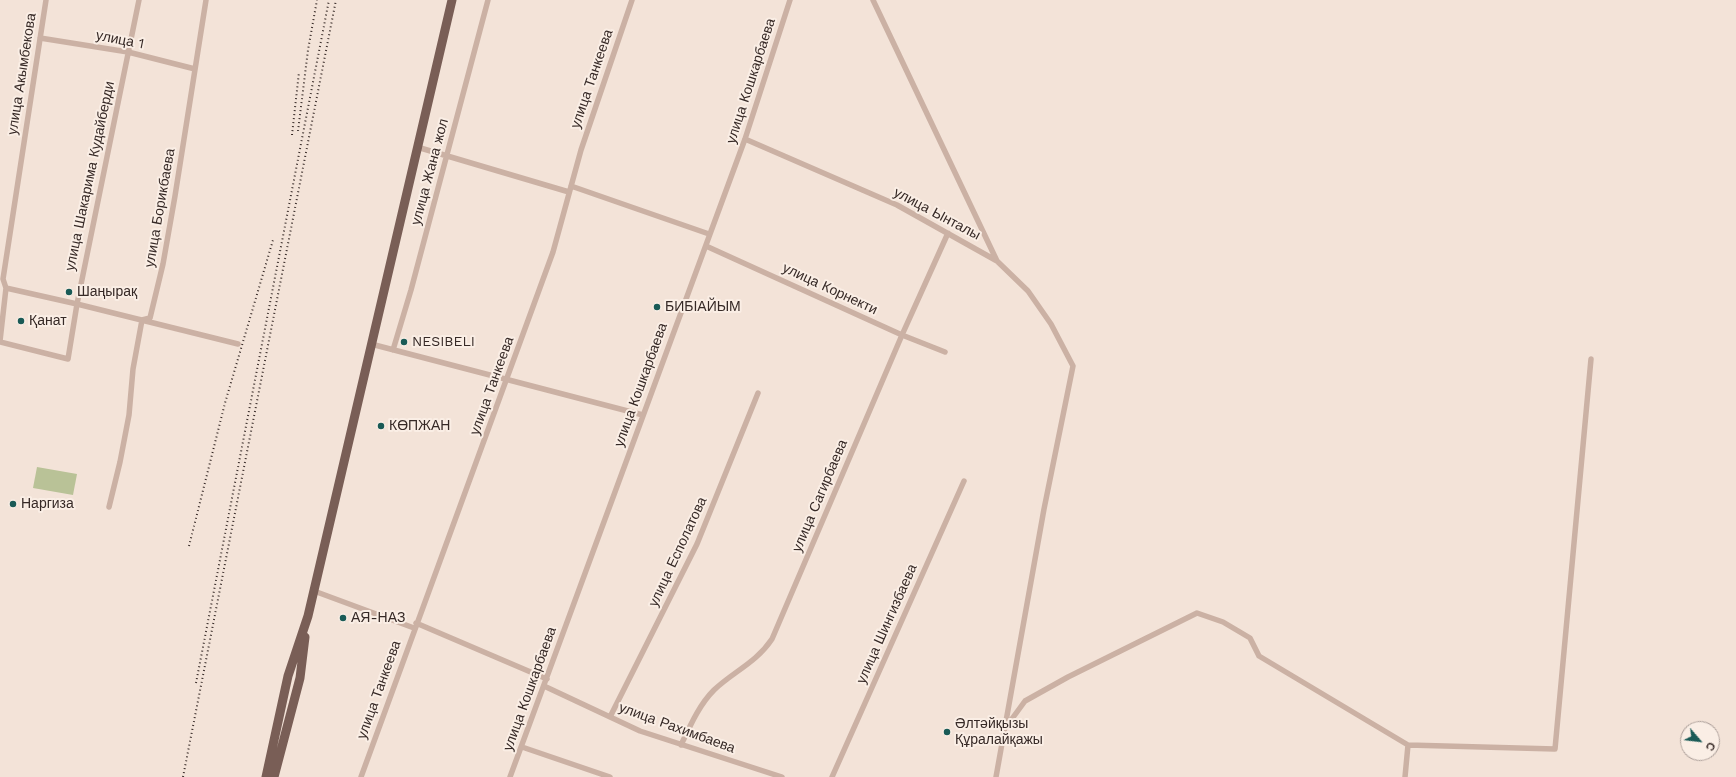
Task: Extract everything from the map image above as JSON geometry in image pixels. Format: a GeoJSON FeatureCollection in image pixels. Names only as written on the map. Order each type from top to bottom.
{"type":"FeatureCollection","features":[{"type":"Feature","properties":{"kind":"main road"},"geometry":{"type":"LineString","coordinates":[[266,777],[288,676],[308,616],[314,591],[452,0]]}},
{"type":"Feature","properties":{"kind":"main road"},"geometry":{"type":"LineString","coordinates":[[274,777],[300,678],[308,616]]}},
{"type":"Feature","properties":{"kind":"main road"},"geometry":{"type":"LineString","coordinates":[[288,676],[293,673],[300,678]]}},
{"type":"Feature","properties":{"kind":"street","name":"улица Акымбекова"},"geometry":{"type":"LineString","coordinates":[[0,341],[6,288],[2,278],[46,0]]}},
{"type":"Feature","properties":{"kind":"street","name":"улица Шакарима Кудайберди"},"geometry":{"type":"LineString","coordinates":[[0,341],[68,359],[76,304],[140,0]]}},
{"type":"Feature","properties":{"kind":"street","name":"улица Борикбаева"},"geometry":{"type":"LineString","coordinates":[[109,507],[124,439],[133,368],[142,320],[150,318],[163,264],[206,0]]}},
{"type":"Feature","properties":{"kind":"street","name":"улица Жана жол"},"geometry":{"type":"LineString","coordinates":[[393,350],[411,290],[488,0]]}},
{"type":"Feature","properties":{"kind":"street","name":"улица Танкеева"},"geometry":{"type":"LineString","coordinates":[[361,777],[415,626],[508,380],[553,252],[581,150],[632,0]]}},
{"type":"Feature","properties":{"kind":"street","name":"улица Кошкарбаева"},"geometry":{"type":"LineString","coordinates":[[510,777],[745,139],[790,0]]}},
{"type":"Feature","properties":{"kind":"street"},"geometry":{"type":"LineString","coordinates":[[873,0],[997,261]]}},
{"type":"Feature","properties":{"kind":"street","name":"улица 1"},"geometry":{"type":"LineString","coordinates":[[40,38],[128,52],[195,69]]}},
{"type":"Feature","properties":{"kind":"street","name":"улица Ынталы"},"geometry":{"type":"LineString","coordinates":[[745,139],[897,205],[997,261],[1028,291],[1051,324],[1073,366],[1044,509],[1006,727]]}},
{"type":"Feature","properties":{"kind":"street"},"geometry":{"type":"LineString","coordinates":[[417,147],[570,189],[709,234]]}},
{"type":"Feature","properties":{"kind":"street","name":"улица Сагирбаева"},"geometry":{"type":"LineString","coordinates":[[681,745],[694,718],[715,690],[764,652],[772,639],[902,335],[948,233]]}},
{"type":"Feature","properties":{"kind":"street","name":"улица Корнекти"},"geometry":{"type":"LineString","coordinates":[[706,246],[902,335],[945,352]]}},
{"type":"Feature","properties":{"kind":"street"},"geometry":{"type":"LineString","coordinates":[[6,288],[238,344]]}},
{"type":"Feature","properties":{"kind":"street"},"geometry":{"type":"LineString","coordinates":[[371,344],[643,415]]}},
{"type":"Feature","properties":{"kind":"street"},"geometry":{"type":"LineString","coordinates":[[996,777],[1006,727],[1025,701],[1068,677],[1197,613],[1223,622],[1250,638],[1259,656],[1408,745],[1555,749],[1591,359]]}},
{"type":"Feature","properties":{"kind":"street","name":"улица Есполатова"},"geometry":{"type":"LineString","coordinates":[[610,717],[698,544],[758,393]]}},
{"type":"Feature","properties":{"kind":"street","name":"улица Шингизбаева"},"geometry":{"type":"LineString","coordinates":[[832,777],[964,480]]}},
{"type":"Feature","properties":{"kind":"street"},"geometry":{"type":"LineString","coordinates":[[314,591],[415,626],[547,679]]}},
{"type":"Feature","properties":{"kind":"street","name":"улица Рахимбаева"},"geometry":{"type":"LineString","coordinates":[[544,686],[640,731],[782,777]]}},
{"type":"Feature","properties":{"kind":"street"},"geometry":{"type":"LineString","coordinates":[[1405,777],[1408,745]]}},
{"type":"Feature","properties":{"kind":"street"},"geometry":{"type":"LineString","coordinates":[[522,747],[610,777]]}},
{"type":"Feature","properties":{"kind":"green space"},"geometry":{"type":"Polygon","coordinates":[[[37,467],[77,474],[73,495],[33,488],[37,467]]]}},
{"type":"Feature","properties":{"kind":"railway"},"geometry":{"type":"LineString","coordinates":[[298,131],[308,50],[317,0]]}},
{"type":"Feature","properties":{"kind":"railway"},"geometry":{"type":"LineString","coordinates":[[196,683],[329,0]]}},
{"type":"Feature","properties":{"kind":"railway"},"geometry":{"type":"LineString","coordinates":[[183,777],[336,0]]}},
{"type":"Feature","properties":{"kind":"railway"},"geometry":{"type":"LineString","coordinates":[[292,135],[299,72]]}},
{"type":"Feature","properties":{"kind":"railway"},"geometry":{"type":"LineString","coordinates":[[189,546],[225,403],[273,240]]}},
{"type":"Feature","properties":{"kind":"place","name":"Шаңырақ"},"geometry":{"type":"Point","coordinates":[69,292]}},
{"type":"Feature","properties":{"kind":"place","name":"БИБІАЙЫМ"},"geometry":{"type":"Point","coordinates":[657,307]}},
{"type":"Feature","properties":{"kind":"place","name":"Қанат"},"geometry":{"type":"Point","coordinates":[21,321]}},
{"type":"Feature","properties":{"kind":"place","name":"NESIBELI"},"geometry":{"type":"Point","coordinates":[404,342]}},
{"type":"Feature","properties":{"kind":"place","name":"КӨПЖАН"},"geometry":{"type":"Point","coordinates":[381,426]}},
{"type":"Feature","properties":{"kind":"place","name":"Наргиза"},"geometry":{"type":"Point","coordinates":[13,504]}},
{"type":"Feature","properties":{"kind":"place","name":"АЯ-НАЗ"},"geometry":{"type":"Point","coordinates":[343,618]}},
{"type":"Feature","properties":{"kind":"place","name":"Әлтәйқызы Құралайқажы"},"geometry":{"type":"Point","coordinates":[947,732]}}]}
